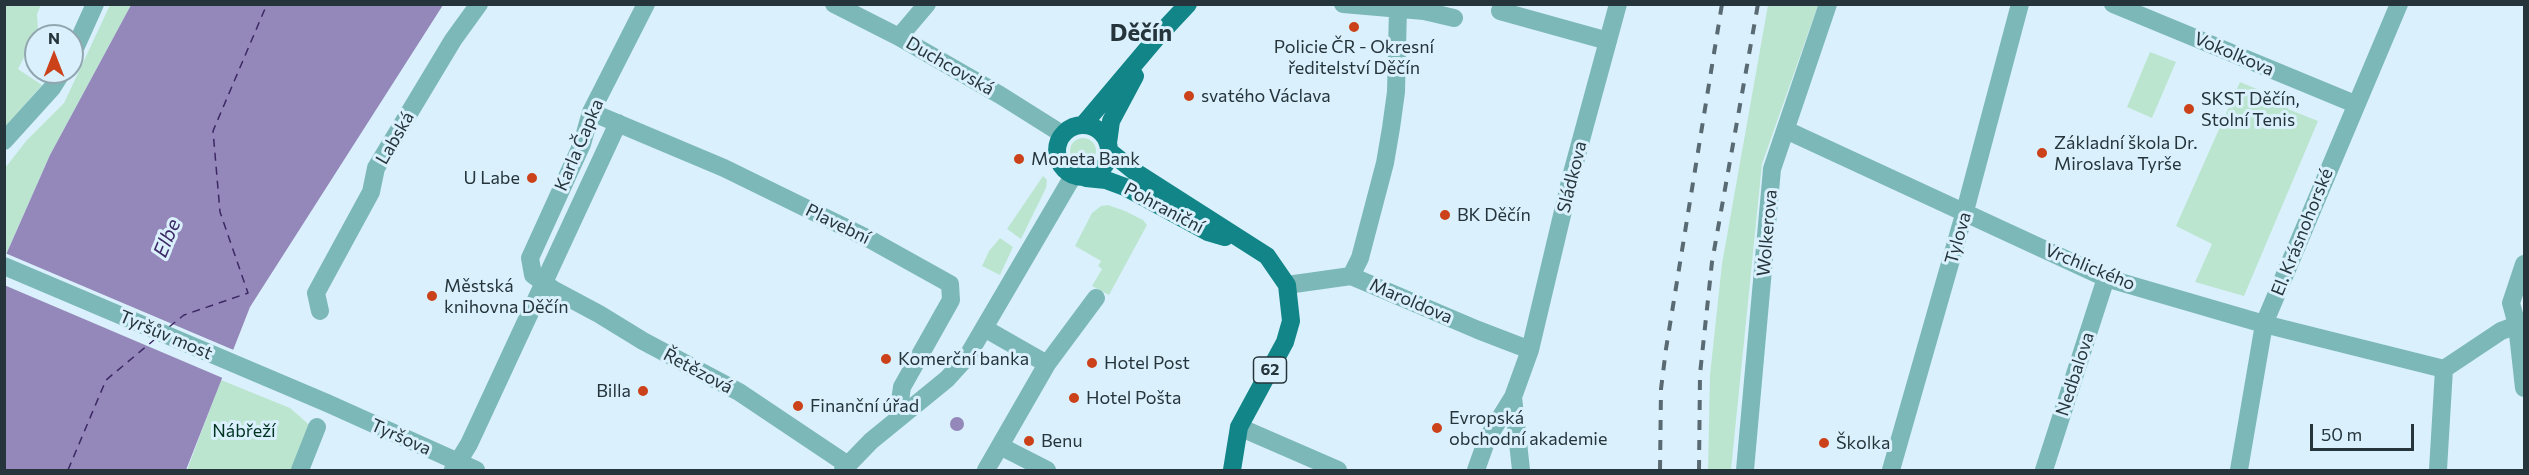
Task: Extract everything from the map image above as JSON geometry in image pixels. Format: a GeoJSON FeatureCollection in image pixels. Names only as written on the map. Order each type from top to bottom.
{"type":"FeatureCollection","features":[{"type":"Feature","properties":{"kind":"main road"},"geometry":{"type":"LineString","coordinates":[[1159,35],[1111,121],[1106,166],[1097,173],[1079,177],[1063,169],[1057,158],[1056,145],[1062,134],[1071,127],[1083,124],[1159,35],[1188,4]]}},
{"type":"Feature","properties":{"kind":"main road"},"geometry":{"type":"LineString","coordinates":[[1083,124],[1102,134],[1108,147]]}},
{"type":"Feature","properties":{"kind":"main road","name":"Pohraniční"},"geometry":{"type":"LineString","coordinates":[[1108,147],[1134,171],[1266,256],[1287,285],[1291,321],[1285,342],[1239,427],[1232,471]]}},
{"type":"Feature","properties":{"kind":"main road","name":"Pohraniční"},"geometry":{"type":"LineString","coordinates":[[1079,177],[1106,180],[1125,187],[1208,232],[1241,242]]}},
{"type":"Feature","properties":{"kind":"street"},"geometry":{"type":"LineString","coordinates":[[84,27],[94,4]]}},
{"type":"Feature","properties":{"kind":"street","name":"Labská"},"geometry":{"type":"LineString","coordinates":[[321,311],[316,293],[371,192],[376,168],[453,40],[479,4]]}},
{"type":"Feature","properties":{"kind":"street","name":"Karla Čapka"},"geometry":{"type":"LineString","coordinates":[[544,284],[533,275],[530,258],[582,144],[591,112],[646,4]]}},
{"type":"Feature","properties":{"kind":"street","name":"Duchcovská"},"geometry":{"type":"LineString","coordinates":[[834,4],[899,37],[1000,95],[1062,134]]}},
{"type":"Feature","properties":{"kind":"street"},"geometry":{"type":"LineString","coordinates":[[899,37],[927,4]]}},
{"type":"Feature","properties":{"kind":"street"},"geometry":{"type":"LineString","coordinates":[[1343,4],[1398,8],[1454,18]]}},
{"type":"Feature","properties":{"kind":"street","name":"Sládkova"},"geometry":{"type":"LineString","coordinates":[[1513,397],[1530,350],[1572,174],[1618,4]]}},
{"type":"Feature","properties":{"kind":"street","name":"Wolkerova"},"geometry":{"type":"LineString","coordinates":[[1745,471],[1772,169],[1828,4]]}},
{"type":"Feature","properties":{"kind":"street","name":"Tylova"},"geometry":{"type":"LineString","coordinates":[[1891,471],[1965,212],[2020,4]]}},
{"type":"Feature","properties":{"kind":"street","name":"Vokolkova"},"geometry":{"type":"LineString","coordinates":[[2113,4],[2355,104]]}},
{"type":"Feature","properties":{"kind":"street","name":"El. Krásnohorské"},"geometry":{"type":"LineString","coordinates":[[2239,471],[2264,324],[2399,4]]}},
{"type":"Feature","properties":{"kind":"street"},"geometry":{"type":"LineString","coordinates":[[1351,276],[1363,247],[1385,163],[1396,92],[1398,8]]}},
{"type":"Feature","properties":{"kind":"street"},"geometry":{"type":"LineString","coordinates":[[1500,11],[1608,41]]}},
{"type":"Feature","properties":{"kind":"street"},"geometry":{"type":"LineString","coordinates":[[4,141],[54,84]]}},
{"type":"Feature","properties":{"kind":"street","name":"Plavební"},"geometry":{"type":"LineString","coordinates":[[591,112],[723,168],[871,240],[950,284],[951,300],[902,387],[901,416]]}},
{"type":"Feature","properties":{"kind":"street","name":"Karla Čapka"},"geometry":{"type":"LineString","coordinates":[[455,466],[470,444],[618,123]]}},
{"type":"Feature","properties":{"kind":"street","name":"Vrchlického"},"geometry":{"type":"LineString","coordinates":[[1786,130],[2106,278],[2264,324],[2444,369]]}},
{"type":"Feature","properties":{"kind":"street"},"geometry":{"type":"LineString","coordinates":[[845,468],[901,416],[947,379],[967,357],[1079,177]]}},
{"type":"Feature","properties":{"kind":"street"},"geometry":{"type":"LineString","coordinates":[[2524,264],[2511,303],[2517,325],[2524,388]]}},
{"type":"Feature","properties":{"kind":"street","name":"Tyršův most"},"geometry":{"type":"LineString","coordinates":[[4,266],[327,403]]}},
{"type":"Feature","properties":{"kind":"street","name":"Maroldova"},"geometry":{"type":"LineString","coordinates":[[1287,285],[1351,276],[1530,350]]}},
{"type":"Feature","properties":{"kind":"street","name":"Nedbalova"},"geometry":{"type":"LineString","coordinates":[[2044,471],[2106,278]]}},
{"type":"Feature","properties":{"kind":"street","name":"Řetězová"},"geometry":{"type":"LineString","coordinates":[[544,284],[643,341],[739,392],[845,468]]}},
{"type":"Feature","properties":{"kind":"street"},"geometry":{"type":"LineString","coordinates":[[986,471],[1047,364],[1096,298]]}},
{"type":"Feature","properties":{"kind":"street"},"geometry":{"type":"LineString","coordinates":[[2438,471],[2444,369],[2501,331],[2517,325]]}},
{"type":"Feature","properties":{"kind":"street"},"geometry":{"type":"LineString","coordinates":[[984,328],[1047,364]]}},
{"type":"Feature","properties":{"kind":"street"},"geometry":{"type":"LineString","coordinates":[[1476,471],[1487,439],[1513,397]]}},
{"type":"Feature","properties":{"kind":"street"},"geometry":{"type":"LineString","coordinates":[[1513,397],[1521,471]]}},
{"type":"Feature","properties":{"kind":"street","name":"Tyršova"},"geometry":{"type":"LineString","coordinates":[[327,403],[455,466],[476,471]]}},
{"type":"Feature","properties":{"kind":"street"},"geometry":{"type":"LineString","coordinates":[[1239,427],[1338,471]]}},
{"type":"Feature","properties":{"kind":"street"},"geometry":{"type":"LineString","coordinates":[[300,471],[317,428]]}},
{"type":"Feature","properties":{"kind":"street"},"geometry":{"type":"LineString","coordinates":[[1000,446],[1047,471]]}},
{"type":"Feature","properties":{"kind":"green space"},"geometry":{"type":"Polygon","coordinates":[[[5,5],[41,5],[37,14],[38,24],[24,24],[24,57],[18,69],[24,73],[24,84],[42,85],[5,127],[5,5]]]}},
{"type":"Feature","properties":{"kind":"green space"},"geometry":{"type":"Polygon","coordinates":[[[110,5],[131,5],[50,155],[5,257],[5,168],[27,140],[64,103],[73,84],[84,84],[84,60],[110,5]]]}},
{"type":"Feature","properties":{"kind":"green space"},"geometry":{"type":"Polygon","coordinates":[[[1768,5],[1818,5],[1762,164],[1731,470],[1708,470],[1710,375],[1722,264],[1768,5]]]}},
{"type":"Feature","properties":{"kind":"green space"},"geometry":{"type":"Polygon","coordinates":[[[2150,52],[2176,62],[2152,118],[2127,107],[2150,52]]]}},
{"type":"Feature","properties":{"kind":"green space"},"geometry":{"type":"Polygon","coordinates":[[[2240,82],[2276,97],[2280,89],[2293,95],[2288,109],[2318,121],[2244,296],[2195,282],[2212,244],[2176,226],[2240,82]]]}},
{"type":"Feature","properties":{"kind":"green space"},"geometry":{"type":"Polygon","coordinates":[[[1083,138],[1092,142],[1096,151],[1092,160],[1083,164],[1074,160],[1070,151],[1074,142],[1083,138]]]}},
{"type":"Feature","properties":{"kind":"green space"},"geometry":{"type":"Polygon","coordinates":[[[1043,176],[1047,180],[1046,188],[1021,239],[1007,229],[1043,176]]]}},
{"type":"Feature","properties":{"kind":"green space"},"geometry":{"type":"Polygon","coordinates":[[[1108,205],[1143,220],[1147,225],[1109,295],[1092,286],[1102,269],[1098,266],[1101,261],[1075,246],[1092,213],[1101,206],[1108,205]]]}},
{"type":"Feature","properties":{"kind":"green space"},"geometry":{"type":"Polygon","coordinates":[[[1000,238],[1013,247],[1000,275],[982,266],[989,251],[1000,238]]]}},
{"type":"Feature","properties":{"kind":"green space","name":"Nábřeží"},"geometry":{"type":"Polygon","coordinates":[[[221,380],[290,408],[313,428],[297,470],[187,470],[221,380]]]}},
{"type":"Feature","properties":{"kind":"water","name":"Elbe"},"geometry":{"type":"Polygon","coordinates":[[[131,5],[443,5],[250,307],[186,470],[5,470],[5,257],[50,155],[131,5]]]}},
{"type":"Feature","properties":{"kind":"water"},"geometry":{"type":"Polygon","coordinates":[[[954,417],[960,417],[964,424],[960,431],[954,431],[950,427],[950,421],[954,417]]]}},
{"type":"Feature","properties":{"kind":"pier"},"geometry":{"type":"Polygon","coordinates":[[[5,253],[236,351],[225,379],[4,285],[5,253]]]}},
{"type":"Feature","properties":{"kind":"ferry route"},"geometry":{"type":"LineString","coordinates":[[169,327],[184,315],[248,293],[220,212],[213,131],[267,4]]}},
{"type":"Feature","properties":{"kind":"ferry route"},"geometry":{"type":"LineString","coordinates":[[68,470],[106,380],[154,340]]}},
{"type":"Feature","properties":{"kind":"railway"},"geometry":{"type":"LineString","coordinates":[[1660,470],[1661,389],[1666,349],[1722,4]]}},
{"type":"Feature","properties":{"kind":"railway"},"geometry":{"type":"LineString","coordinates":[[1699,470],[1700,374],[1712,262],[1758,4]]}},
{"type":"Feature","properties":{"kind":"place","name":"Policie ČR - Okresní ředitelství Děčín"},"geometry":{"type":"Point","coordinates":[1354,27]}},
{"type":"Feature","properties":{"kind":"place","name":"svatého Václava"},"geometry":{"type":"Point","coordinates":[1189,96]}},
{"type":"Feature","properties":{"kind":"place","name":"SKST Děčín, Stolní Tenis"},"geometry":{"type":"Point","coordinates":[2189,109]}},
{"type":"Feature","properties":{"kind":"place","name":"Základní škola Dr. Miroslava Tyrše"},"geometry":{"type":"Point","coordinates":[2042,153]}},
{"type":"Feature","properties":{"kind":"place","name":"Moneta Bank"},"geometry":{"type":"Point","coordinates":[1019,159]}},
{"type":"Feature","properties":{"kind":"place","name":"U Labe"},"geometry":{"type":"Point","coordinates":[532,178]}},
{"type":"Feature","properties":{"kind":"place","name":"BK Děčín"},"geometry":{"type":"Point","coordinates":[1445,215]}},
{"type":"Feature","properties":{"kind":"place","name":"Městská knihovna Děčín"},"geometry":{"type":"Point","coordinates":[432,296]}},
{"type":"Feature","properties":{"kind":"place","name":"Komerční banka"},"geometry":{"type":"Point","coordinates":[886,359]}},
{"type":"Feature","properties":{"kind":"place","name":"Hotel Post"},"geometry":{"type":"Point","coordinates":[1092,363]}},
{"type":"Feature","properties":{"kind":"place","name":"Billa"},"geometry":{"type":"Point","coordinates":[643,391]}},
{"type":"Feature","properties":{"kind":"place","name":"Hotel Pošta"},"geometry":{"type":"Point","coordinates":[1074,398]}},
{"type":"Feature","properties":{"kind":"place","name":"Finanční úřad"},"geometry":{"type":"Point","coordinates":[798,406]}},
{"type":"Feature","properties":{"kind":"place","name":"Evropská obchodní akademie"},"geometry":{"type":"Point","coordinates":[1437,428]}},
{"type":"Feature","properties":{"kind":"place","name":"Benu"},"geometry":{"type":"Point","coordinates":[1029,441]}},
{"type":"Feature","properties":{"kind":"place","name":"Školka"},"geometry":{"type":"Point","coordinates":[1824,443]}},
{"type":"Feature","properties":{"kind":"district","name":"Děčín"},"geometry":{"type":"Point","coordinates":[1141,33]}}]}
